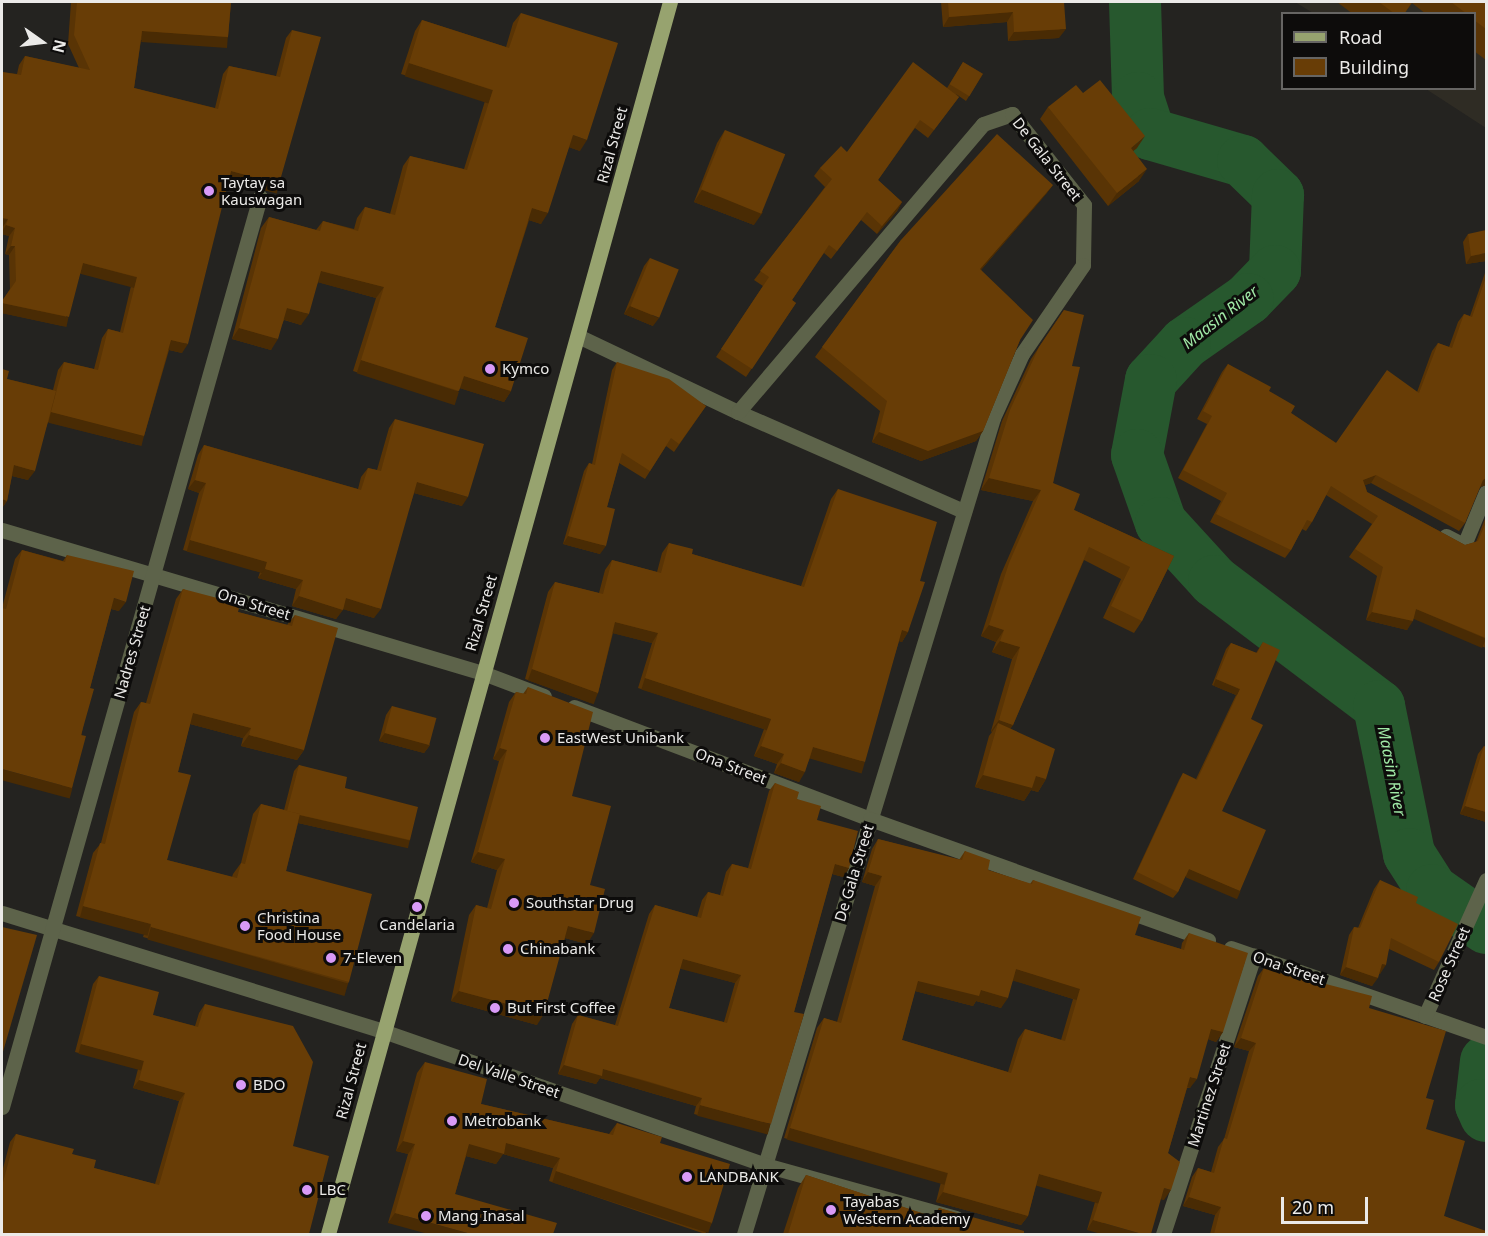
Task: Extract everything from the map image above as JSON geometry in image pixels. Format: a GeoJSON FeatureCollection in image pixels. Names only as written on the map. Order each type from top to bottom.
{"type":"FeatureCollection","features":[{"type":"Feature","properties":{"kind":"main road","name":"Rizal Street"},"geometry":{"type":"LineString","coordinates":[[328,1234],[670,2]]}},
{"type":"Feature","properties":{"kind":"street","name":"De Gala Street"},"geometry":{"type":"LineString","coordinates":[[738,412],[983,124],[1012,114],[1084,205],[1083,265],[1022,354],[993,418],[744,1234]]}},
{"type":"Feature","properties":{"kind":"street","name":"Nadres Street"},"geometry":{"type":"LineString","coordinates":[[2,1107],[260,197]]}},
{"type":"Feature","properties":{"kind":"street"},"geometry":{"type":"LineString","coordinates":[[578,336],[738,412],[964,511]]}},
{"type":"Feature","properties":{"kind":"street"},"geometry":{"type":"LineString","coordinates":[[1434,529],[1464,545],[1486,492]]}},
{"type":"Feature","properties":{"kind":"street","name":"Ona Street"},"geometry":{"type":"LineString","coordinates":[[2,530],[483,673],[870,819],[1480,1035]]}},
{"type":"Feature","properties":{"kind":"street","name":"Rose Street"},"geometry":{"type":"LineString","coordinates":[[1425,1016],[1486,880]]}},
{"type":"Feature","properties":{"kind":"street","name":"Del Valle Street"},"geometry":{"type":"LineString","coordinates":[[2,913],[54,927],[383,1032],[765,1165],[971,1222]]}},
{"type":"Feature","properties":{"kind":"street","name":"Martinez Street"},"geometry":{"type":"LineString","coordinates":[[1163,1234],[1254,956]]}},
{"type":"Feature","properties":{"kind":"shaded area"},"geometry":{"type":"Polygon","coordinates":[[[1295,2],[1486,2],[1486,128],[1428,90],[1476,90],[1476,12],[1311,12],[1295,2]]]}},
{"type":"Feature","properties":{"kind":"building"},"geometry":{"type":"Polygon","coordinates":[[[77,2],[231,2],[228,37],[142,31],[134,88],[218,109],[229,66],[280,77],[292,30],[321,37],[279,184],[231,171],[188,344],[171,340],[144,436],[51,412],[64,362],[98,370],[108,329],[123,333],[137,277],[83,263],[69,317],[2,303],[16,281],[15,246],[11,246],[15,228],[6,225],[8,219],[2,218],[2,72],[21,75],[25,56],[90,70],[74,35],[77,2]]]}},
{"type":"Feature","properties":{"kind":"building"},"geometry":{"type":"Polygon","coordinates":[[[948,2],[1064,2],[1066,29],[1014,32],[1013,12],[949,17],[948,2]]]}},
{"type":"Feature","properties":{"kind":"building"},"geometry":{"type":"Polygon","coordinates":[[[1379,2],[1412,2],[1405,12],[1392,12],[1379,2]]]}},
{"type":"Feature","properties":{"kind":"building"},"geometry":{"type":"Polygon","coordinates":[[[1451,2],[1486,2],[1486,29],[1476,22],[1476,12],[1464,12],[1451,2]]]}},
{"type":"Feature","properties":{"kind":"building"},"geometry":{"type":"Polygon","coordinates":[[[521,13],[618,43],[587,140],[573,135],[548,213],[532,208],[495,327],[528,338],[511,391],[464,376],[459,391],[361,360],[384,287],[321,271],[309,314],[287,308],[278,339],[239,328],[269,217],[320,231],[323,221],[358,231],[365,207],[395,215],[410,156],[467,170],[493,90],[409,63],[422,20],[509,48],[521,13]]]}},
{"type":"Feature","properties":{"kind":"building"},"geometry":{"type":"Polygon","coordinates":[[[913,62],[959,97],[934,130],[920,120],[878,180],[902,202],[882,226],[867,212],[837,251],[829,245],[792,300],[796,303],[752,369],[721,349],[769,277],[760,271],[832,179],[820,168],[841,146],[847,152],[913,62]]]}},
{"type":"Feature","properties":{"kind":"building"},"geometry":{"type":"Polygon","coordinates":[[[963,62],[983,74],[969,96],[950,84],[963,62]]]}},
{"type":"Feature","properties":{"kind":"building"},"geometry":{"type":"Polygon","coordinates":[[[1100,80],[1145,136],[1131,148],[1147,169],[1117,193],[1048,107],[1076,85],[1083,93],[1100,80]]]}},
{"type":"Feature","properties":{"kind":"building"},"geometry":{"type":"Polygon","coordinates":[[[725,130],[785,154],[761,214],[701,189],[725,130]]]}},
{"type":"Feature","properties":{"kind":"building"},"geometry":{"type":"Polygon","coordinates":[[[997,134],[1053,185],[980,269],[1033,320],[1020,340],[983,431],[928,451],[879,432],[887,401],[822,347],[901,240],[997,134]]]}},
{"type":"Feature","properties":{"kind":"building"},"geometry":{"type":"Polygon","coordinates":[[[1486,230],[1486,253],[1471,256],[1468,234],[1486,230]]]}},
{"type":"Feature","properties":{"kind":"building"},"geometry":{"type":"Polygon","coordinates":[[[650,258],[679,270],[659,318],[631,306],[650,258]]]}},
{"type":"Feature","properties":{"kind":"building"},"geometry":{"type":"Polygon","coordinates":[[[1486,277],[1486,478],[1483,480],[1465,523],[1376,475],[1363,480],[1367,492],[1465,545],[1478,541],[1486,522],[1486,638],[1416,609],[1413,621],[1372,612],[1383,567],[1355,549],[1378,516],[1331,486],[1312,522],[1307,520],[1291,550],[1216,514],[1227,493],[1183,470],[1212,416],[1203,411],[1228,364],[1271,387],[1269,391],[1295,406],[1291,413],[1336,443],[1387,370],[1419,393],[1438,343],[1452,348],[1464,314],[1472,317],[1486,277]]]}},
{"type":"Feature","properties":{"kind":"building"},"geometry":{"type":"Polygon","coordinates":[[[1064,310],[1084,315],[1072,366],[1080,367],[1053,483],[1080,494],[1074,510],[1174,556],[1142,621],[1111,606],[1130,567],[1089,547],[1013,725],[999,720],[1020,647],[1000,641],[1004,630],[989,625],[1009,563],[1041,490],[989,478],[1010,410],[1039,347],[1064,310]]]}},
{"type":"Feature","properties":{"kind":"building"},"geometry":{"type":"Polygon","coordinates":[[[617,362],[669,379],[706,406],[679,444],[671,438],[650,471],[622,453],[607,507],[615,509],[606,546],[568,536],[589,463],[595,465],[617,362]]]}},
{"type":"Feature","properties":{"kind":"building"},"geometry":{"type":"Polygon","coordinates":[[[2,369],[9,371],[7,379],[56,391],[35,471],[14,465],[7,501],[2,499],[2,369]]]}},
{"type":"Feature","properties":{"kind":"building"},"geometry":{"type":"Polygon","coordinates":[[[395,419],[484,444],[468,497],[417,482],[381,609],[346,598],[343,610],[299,596],[303,580],[265,569],[267,562],[190,540],[206,483],[195,480],[204,445],[361,490],[368,468],[381,471],[395,419]]]}},
{"type":"Feature","properties":{"kind":"building"},"geometry":{"type":"Polygon","coordinates":[[[838,489],[937,522],[920,581],[925,582],[908,632],[902,630],[865,762],[813,747],[805,772],[781,763],[784,754],[761,746],[771,719],[645,678],[658,633],[615,622],[598,693],[532,669],[555,582],[603,594],[612,560],[661,573],[669,543],[693,549],[692,554],[804,587],[838,489]]]}},
{"type":"Feature","properties":{"kind":"building"},"geometry":{"type":"Polygon","coordinates":[[[22,550],[65,562],[67,555],[134,571],[126,602],[114,598],[90,688],[94,689],[81,735],[86,736],[72,788],[2,769],[2,608],[6,609],[22,550]]]}},
{"type":"Feature","properties":{"kind":"building"},"geometry":{"type":"Polygon","coordinates":[[[183,589],[240,604],[238,612],[292,626],[295,615],[338,628],[304,750],[249,735],[251,728],[193,713],[178,772],[191,775],[167,860],[237,878],[241,863],[245,864],[261,804],[300,814],[286,871],[372,894],[349,982],[83,906],[100,843],[105,844],[141,702],[150,704],[183,589]]]}},
{"type":"Feature","properties":{"kind":"building"},"geometry":{"type":"Polygon","coordinates":[[[1263,642],[1280,650],[1251,719],[1263,725],[1222,811],[1266,830],[1240,891],[1189,869],[1178,892],[1137,872],[1183,773],[1197,780],[1240,689],[1216,679],[1231,643],[1257,653],[1263,642]]]}},
{"type":"Feature","properties":{"kind":"building"},"geometry":{"type":"Polygon","coordinates":[[[528,687],[593,712],[572,796],[611,806],[590,885],[605,889],[594,933],[568,926],[544,1014],[459,991],[476,905],[491,909],[505,859],[478,852],[507,750],[500,748],[516,692],[526,694],[528,687]]]}},
{"type":"Feature","properties":{"kind":"building"},"geometry":{"type":"Polygon","coordinates":[[[392,706],[436,718],[429,745],[385,733],[392,706]]]}},
{"type":"Feature","properties":{"kind":"building"},"geometry":{"type":"Polygon","coordinates":[[[998,723],[1055,749],[1046,779],[1036,776],[1032,788],[983,775],[998,723]]]}},
{"type":"Feature","properties":{"kind":"building"},"geometry":{"type":"Polygon","coordinates":[[[1484,746],[1486,747],[1486,812],[1465,806],[1484,746]]]}},
{"type":"Feature","properties":{"kind":"building"},"geometry":{"type":"Polygon","coordinates":[[[299,765],[347,777],[345,788],[418,807],[410,840],[287,811],[299,765]]]}},
{"type":"Feature","properties":{"kind":"building"},"geometry":{"type":"Polygon","coordinates":[[[775,783],[799,792],[797,799],[821,806],[817,820],[858,831],[849,868],[835,864],[794,1012],[804,1014],[771,1124],[700,1105],[702,1098],[647,1081],[603,1069],[602,1076],[564,1065],[578,1015],[618,1026],[655,905],[701,918],[708,892],[723,896],[732,864],[751,869],[775,783]],[[683,959],[669,1008],[727,1023],[741,975],[683,959]]]}},
{"type":"Feature","properties":{"kind":"building"},"geometry":{"type":"Polygon","coordinates":[[[878,839],[962,860],[965,851],[990,860],[988,870],[1032,884],[1033,880],[1141,917],[1135,935],[1184,950],[1189,933],[1248,953],[1223,1032],[1211,1029],[1197,1079],[1190,1077],[1168,1153],[1180,1162],[1171,1190],[1164,1188],[1151,1234],[1142,1234],[1093,1220],[1102,1192],[1039,1174],[1028,1216],[943,1192],[948,1173],[790,1128],[824,1018],[841,1023],[882,876],[868,872],[878,839]],[[1016,969],[1008,998],[981,990],[979,996],[918,981],[902,1040],[1011,1073],[1025,1029],[1065,1041],[1080,989],[1016,969]]]}},
{"type":"Feature","properties":{"kind":"building"},"geometry":{"type":"Polygon","coordinates":[[[1380,880],[1418,897],[1416,903],[1458,924],[1439,962],[1391,938],[1386,965],[1382,964],[1378,978],[1346,967],[1354,927],[1360,928],[1380,880]]]}},
{"type":"Feature","properties":{"kind":"building"},"geometry":{"type":"Polygon","coordinates":[[[2,927],[37,935],[2,1055],[2,927]]]}},
{"type":"Feature","properties":{"kind":"building"},"geometry":{"type":"Polygon","coordinates":[[[1264,968],[1372,996],[1369,1008],[1446,1031],[1426,1098],[1434,1100],[1426,1129],[1465,1141],[1444,1216],[1486,1231],[1486,1234],[1214,1234],[1221,1207],[1189,1197],[1198,1168],[1214,1173],[1224,1138],[1227,1139],[1256,1043],[1241,1038],[1264,968]]]}},
{"type":"Feature","properties":{"kind":"building"},"geometry":{"type":"Polygon","coordinates":[[[99,976],[159,992],[153,1015],[198,1027],[205,1004],[293,1026],[313,1062],[293,1146],[329,1156],[309,1234],[2,1234],[2,1186],[16,1134],[74,1149],[72,1154],[96,1160],[94,1168],[159,1185],[185,1093],[139,1080],[144,1061],[81,1044],[99,976]]]}},
{"type":"Feature","properties":{"kind":"building"},"geometry":{"type":"Polygon","coordinates":[[[425,1062],[487,1079],[481,1104],[613,1135],[617,1123],[662,1137],[660,1143],[730,1164],[712,1223],[556,1171],[560,1158],[506,1143],[504,1154],[469,1144],[455,1194],[557,1223],[553,1234],[471,1234],[395,1213],[415,1144],[403,1141],[425,1062]]]}},
{"type":"Feature","properties":{"kind":"building"},"geometry":{"type":"Polygon","coordinates":[[[806,1175],[937,1218],[939,1208],[1024,1231],[1024,1234],[788,1234],[806,1175]]]}},
{"type":"Feature","properties":{"kind":"waterway","name":"Maasin River"},"geometry":{"type":"LineString","coordinates":[[1135,2],[1138,98],[1150,134],[1243,161],[1278,195],[1275,271],[1248,299],[1185,343],[1151,380],[1137,455],[1161,523],[1214,581],[1379,706],[1409,854],[1432,890],[1486,928]]}},
{"type":"Feature","properties":{"kind":"waterway"},"geometry":{"type":"LineString","coordinates":[[1486,1061],[1481,1105],[1486,1116]]}},
{"type":"Feature","properties":{"kind":"place","name":"Taytay sa Kauswagan"},"geometry":{"type":"Point","coordinates":[209,191]}},
{"type":"Feature","properties":{"kind":"place","name":"Kymco"},"geometry":{"type":"Point","coordinates":[490,369]}},
{"type":"Feature","properties":{"kind":"place","name":"EastWest Unibank"},"geometry":{"type":"Point","coordinates":[545,738]}},
{"type":"Feature","properties":{"kind":"place","name":"Southstar Drug"},"geometry":{"type":"Point","coordinates":[514,903]}},
{"type":"Feature","properties":{"kind":"place","name":"Candelaria"},"geometry":{"type":"Point","coordinates":[417,907]}},
{"type":"Feature","properties":{"kind":"place","name":"Christina Food House"},"geometry":{"type":"Point","coordinates":[245,926]}},
{"type":"Feature","properties":{"kind":"place","name":"Chinabank"},"geometry":{"type":"Point","coordinates":[508,949]}},
{"type":"Feature","properties":{"kind":"place","name":"7-Eleven"},"geometry":{"type":"Point","coordinates":[331,958]}},
{"type":"Feature","properties":{"kind":"place","name":"But First Coffee"},"geometry":{"type":"Point","coordinates":[495,1008]}},
{"type":"Feature","properties":{"kind":"place","name":"BDO"},"geometry":{"type":"Point","coordinates":[241,1085]}},
{"type":"Feature","properties":{"kind":"place","name":"Metrobank"},"geometry":{"type":"Point","coordinates":[452,1121]}},
{"type":"Feature","properties":{"kind":"place","name":"LANDBANK"},"geometry":{"type":"Point","coordinates":[687,1177]}},
{"type":"Feature","properties":{"kind":"place","name":"LBC"},"geometry":{"type":"Point","coordinates":[307,1190]}},
{"type":"Feature","properties":{"kind":"place","name":"Tayabas Western Academy"},"geometry":{"type":"Point","coordinates":[831,1210]}},
{"type":"Feature","properties":{"kind":"place","name":"Mang Inasal"},"geometry":{"type":"Point","coordinates":[426,1216]}}]}
